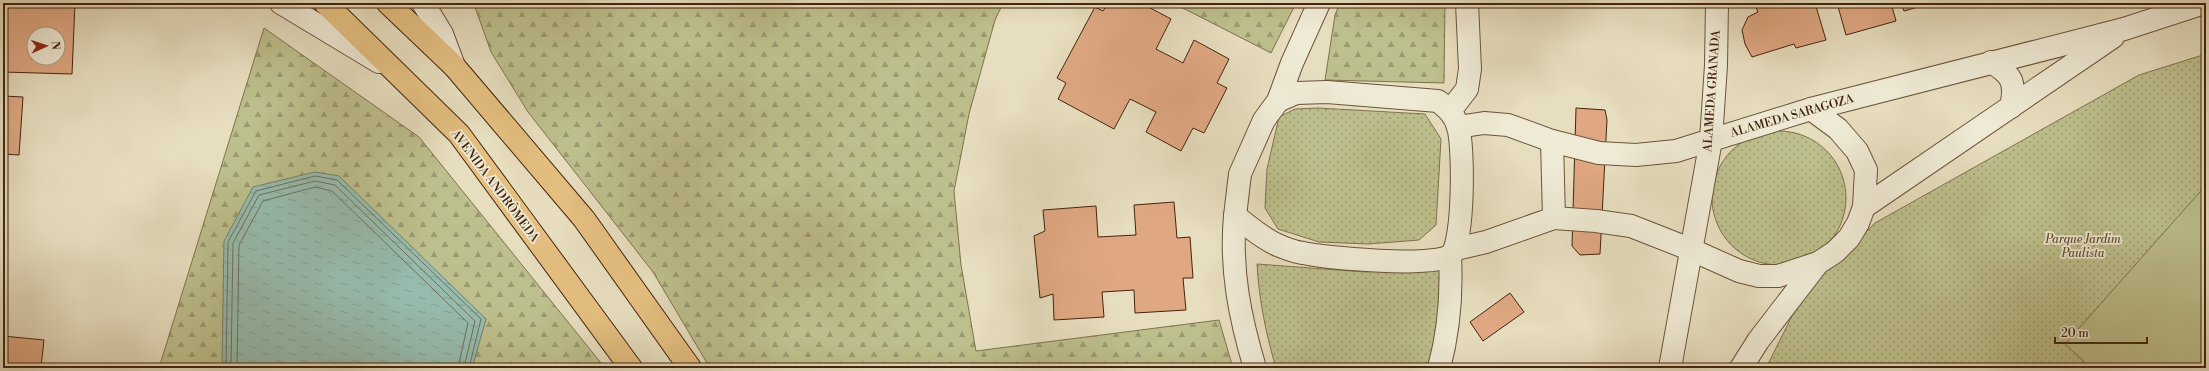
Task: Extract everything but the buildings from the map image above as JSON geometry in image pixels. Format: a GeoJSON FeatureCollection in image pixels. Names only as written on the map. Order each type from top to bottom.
{"type":"FeatureCollection","features":[{"type":"Feature","properties":{"kind":"main road","name":"AVENIDA ANDRÔMEDA"},"geometry":{"type":"LineString","coordinates":[[324,3],[389,68],[459,134],[631,368]]}},
{"type":"Feature","properties":{"kind":"main road"},"geometry":{"type":"LineString","coordinates":[[388,3],[454,66],[584,219],[690,368]]}},
{"type":"Feature","properties":{"kind":"street"},"geometry":{"type":"LineString","coordinates":[[281,3],[389,68]]}},
{"type":"Feature","properties":{"kind":"street"},"geometry":{"type":"LineString","coordinates":[[1255,368],[1246,338],[1235,283],[1233,238],[1240,174],[1264,120],[1278,101],[1292,63],[1320,3]]}},
{"type":"Feature","properties":{"kind":"street"},"geometry":{"type":"LineString","coordinates":[[1454,119],[1466,89],[1470,69],[1467,3]]}},
{"type":"Feature","properties":{"kind":"street","name":"ALAMEDA GRANADA"},"geometry":{"type":"LineString","coordinates":[[1670,368],[1711,140],[1716,65],[1717,3]]}},
{"type":"Feature","properties":{"kind":"street","name":"ALAMEDA SARAGOZA"},"geometry":{"type":"LineString","coordinates":[[1454,119],[1508,125],[1552,141],[1599,153],[1636,155],[1676,151],[1811,109],[2124,29],[2204,3]]}},
{"type":"Feature","properties":{"kind":"street"},"geometry":{"type":"LineString","coordinates":[[431,8],[454,66]]}},
{"type":"Feature","properties":{"kind":"street","name":"ALAMEDA SARAGOZA"},"geometry":{"type":"LineString","coordinates":[[1864,207],[2124,29]]}},
{"type":"Feature","properties":{"kind":"street"},"geometry":{"type":"LineString","coordinates":[[1991,62],[2002,68],[2011,79],[2014,90],[2011,107]]}},
{"type":"Feature","properties":{"kind":"street"},"geometry":{"type":"LineString","coordinates":[[1278,101],[1296,93],[1327,92],[1438,101],[1454,119],[1462,152],[1461,210],[1453,252],[1449,312],[1438,368]]}},
{"type":"Feature","properties":{"kind":"street"},"geometry":{"type":"LineString","coordinates":[[1235,216],[1279,246],[1303,254],[1382,261],[1436,260],[1453,252],[1554,218],[1596,221],[1632,226],[1739,271],[1759,276],[1778,276],[1818,263],[1835,252],[1849,238],[1864,207],[1866,170],[1857,151],[1838,129],[1811,109]]}},
{"type":"Feature","properties":{"kind":"street"},"geometry":{"type":"LineString","coordinates":[[1552,141],[1554,218]]}},
{"type":"Feature","properties":{"kind":"street"},"geometry":{"type":"LineString","coordinates":[[1741,368],[1758,341],[1818,263]]}},
{"type":"Feature","properties":{"kind":"green space"},"geometry":{"type":"Polygon","coordinates":[[[477,3],[1003,3],[995,20],[969,114],[954,191],[961,265],[976,351],[1219,320],[1233,368],[710,368],[653,272],[528,112],[491,52],[475,7],[477,3]]]}},
{"type":"Feature","properties":{"kind":"green space"},"geometry":{"type":"Polygon","coordinates":[[[1173,3],[1296,3],[1271,53],[1173,3]]]}},
{"type":"Feature","properties":{"kind":"green space"},"geometry":{"type":"Polygon","coordinates":[[[1340,3],[1445,3],[1444,83],[1325,80],[1335,15],[1340,3]]]}},
{"type":"Feature","properties":{"kind":"green space"},"geometry":{"type":"Polygon","coordinates":[[[264,28],[419,137],[605,368],[159,368],[264,28]]]}},
{"type":"Feature","properties":{"kind":"green space","name":"Parque Jardim Paulista"},"geometry":{"type":"Polygon","coordinates":[[[2206,54],[2206,368],[1766,368],[1811,278],[1857,241],[1875,223],[2139,75],[2206,54]]]}},
{"type":"Feature","properties":{"kind":"green space"},"geometry":{"type":"Polygon","coordinates":[[[1318,108],[1425,114],[1441,139],[1436,225],[1419,240],[1368,244],[1319,242],[1278,229],[1265,208],[1267,169],[1279,117],[1295,109],[1318,108]]]}},
{"type":"Feature","properties":{"kind":"green space"},"geometry":{"type":"Polygon","coordinates":[[[1786,131],[1811,139],[1831,156],[1841,172],[1845,185],[1845,211],[1841,224],[1835,235],[1821,250],[1805,260],[1792,264],[1772,265],[1747,257],[1727,240],[1717,224],[1713,211],[1712,191],[1720,166],[1737,146],[1753,136],[1766,132],[1786,131]]]}},
{"type":"Feature","properties":{"kind":"green space"},"geometry":{"type":"Polygon","coordinates":[[[2206,185],[2206,368],[2091,368],[2065,344],[2206,185]]]}},
{"type":"Feature","properties":{"kind":"green space"},"geometry":{"type":"Polygon","coordinates":[[[1257,264],[1365,272],[1444,268],[1442,322],[1428,368],[1276,368],[1269,342],[1259,291],[1257,264]]]}},
{"type":"Feature","properties":{"kind":"water"},"geometry":{"type":"Polygon","coordinates":[[[315,172],[339,176],[486,319],[472,368],[222,368],[224,241],[253,187],[315,172]]]}}]}
